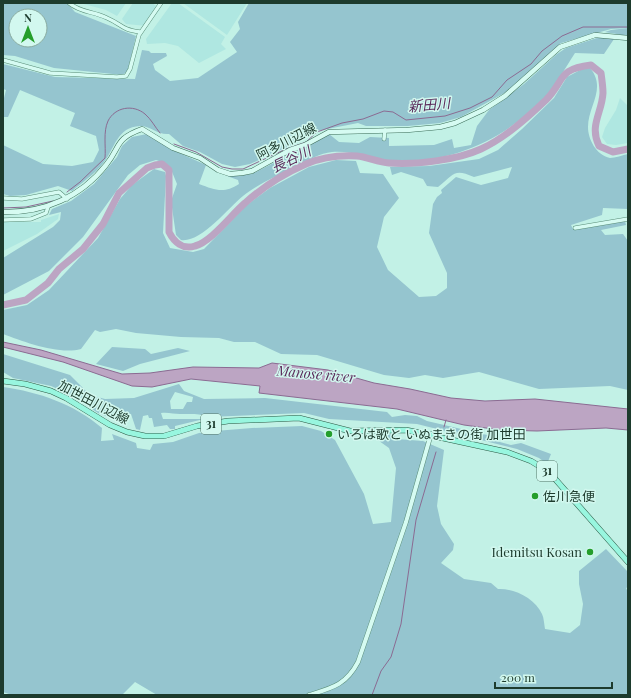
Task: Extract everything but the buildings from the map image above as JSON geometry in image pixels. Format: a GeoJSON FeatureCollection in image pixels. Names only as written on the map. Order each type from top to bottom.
{"type":"FeatureCollection","features":[{"type":"Feature","properties":{"kind":"main road","name":"阿多川辺線"},"geometry":{"type":"LineString","coordinates":[[65,199],[79,191],[106,166],[120,141],[142,129],[173,148],[200,158],[218,170],[230,174],[252,171],[290,150],[305,145],[329,132],[407,130],[440,127],[455,123],[483,110],[505,96],[560,47],[566,44],[595,35],[628,38]]}},
{"type":"Feature","properties":{"kind":"main road"},"geometry":{"type":"LineString","coordinates":[[3,212],[21,212],[48,207],[65,199]]}},
{"type":"Feature","properties":{"kind":"main road","name":"加世田川辺線"},"geometry":{"type":"LineString","coordinates":[[3,381],[25,384],[51,391],[66,398],[119,429],[144,436],[164,436],[197,426],[228,421],[290,418],[310,420],[350,431],[406,430],[507,452],[541,466],[557,480],[628,561]]}},
{"type":"Feature","properties":{"kind":"street"},"geometry":{"type":"LineString","coordinates":[[70,3],[82,11],[106,17],[123,29],[140,32]]}},
{"type":"Feature","properties":{"kind":"street"},"geometry":{"type":"LineString","coordinates":[[3,60],[50,73],[123,77],[129,73],[140,32],[161,3]]}},
{"type":"Feature","properties":{"kind":"street"},"geometry":{"type":"LineString","coordinates":[[384,139],[385,130]]}},
{"type":"Feature","properties":{"kind":"street"},"geometry":{"type":"LineString","coordinates":[[3,198],[22,199],[59,192],[65,199]]}},
{"type":"Feature","properties":{"kind":"street"},"geometry":{"type":"LineString","coordinates":[[3,220],[31,219],[46,213],[48,207]]}},
{"type":"Feature","properties":{"kind":"street"},"geometry":{"type":"LineString","coordinates":[[575,228],[628,219]]}},
{"type":"Feature","properties":{"kind":"street"},"geometry":{"type":"LineString","coordinates":[[309,695],[339,685],[354,670],[358,662],[406,522],[430,434]]}},
{"type":"Feature","properties":{"kind":"shaded area"},"geometry":{"type":"Polygon","coordinates":[[[3,3],[67,3],[75,12],[136,36],[128,70],[123,75],[54,68],[15,56],[3,55],[3,3]]]}},
{"type":"Feature","properties":{"kind":"shaded area"},"geometry":{"type":"Polygon","coordinates":[[[80,3],[126,3],[117,16],[106,10],[80,3]]]}},
{"type":"Feature","properties":{"kind":"shaded area"},"geometry":{"type":"Polygon","coordinates":[[[133,3],[152,3],[160,9],[147,26],[126,24],[122,19],[133,3]]]}},
{"type":"Feature","properties":{"kind":"shaded area"},"geometry":{"type":"Polygon","coordinates":[[[172,3],[178,3],[225,37],[221,44],[226,49],[199,63],[178,46],[165,43],[147,44],[146,39],[172,3]]]}},
{"type":"Feature","properties":{"kind":"shaded area"},"geometry":{"type":"Polygon","coordinates":[[[183,3],[247,3],[227,35],[183,3]]]}},
{"type":"Feature","properties":{"kind":"shaded area"},"geometry":{"type":"Polygon","coordinates":[[[249,3],[628,3],[628,28],[611,29],[561,43],[508,91],[461,117],[440,123],[408,126],[366,126],[358,123],[312,132],[302,140],[250,164],[235,167],[222,164],[200,152],[183,146],[169,134],[161,133],[144,126],[132,127],[121,134],[101,166],[72,191],[58,186],[26,195],[10,196],[3,194],[3,145],[43,164],[72,166],[93,162],[99,150],[96,136],[70,126],[75,113],[20,90],[8,117],[3,117],[3,102],[6,90],[3,89],[3,64],[55,77],[135,79],[142,50],[149,51],[151,53],[166,53],[167,56],[153,64],[155,70],[170,81],[198,78],[237,52],[230,42],[240,29],[238,22],[249,3]]]}},
{"type":"Feature","properties":{"kind":"shaded area"},"geometry":{"type":"Polygon","coordinates":[[[628,28],[628,36],[605,32],[611,30],[628,28]]]}},
{"type":"Feature","properties":{"kind":"shaded area"},"geometry":{"type":"Polygon","coordinates":[[[600,37],[614,39],[604,54],[575,53],[546,96],[514,125],[476,146],[457,153],[414,161],[384,160],[347,152],[332,152],[323,154],[255,187],[243,196],[214,224],[189,240],[181,240],[176,235],[171,201],[177,184],[170,167],[165,163],[156,160],[140,165],[128,175],[83,237],[49,271],[3,295],[3,258],[53,227],[60,220],[61,212],[49,215],[52,209],[71,201],[94,184],[117,157],[122,146],[132,137],[147,134],[175,151],[206,165],[199,184],[219,190],[229,189],[239,184],[238,180],[227,176],[252,174],[310,146],[316,140],[329,134],[339,142],[359,143],[370,137],[389,138],[389,146],[434,145],[452,139],[454,148],[471,145],[477,126],[489,110],[524,84],[557,54],[566,48],[600,37]]]}},
{"type":"Feature","properties":{"kind":"shaded area"},"geometry":{"type":"Polygon","coordinates":[[[584,68],[590,68],[595,75],[597,83],[597,90],[588,127],[591,141],[601,154],[610,158],[628,154],[628,209],[603,208],[602,215],[571,225],[573,229],[580,229],[625,221],[626,225],[601,230],[605,235],[623,234],[628,241],[628,390],[610,386],[539,389],[479,372],[443,378],[425,375],[409,378],[384,375],[317,355],[281,354],[255,342],[234,342],[219,338],[181,337],[136,333],[116,329],[100,332],[95,330],[81,349],[62,350],[42,347],[3,334],[3,310],[27,305],[49,290],[98,238],[120,199],[132,185],[154,169],[165,172],[166,176],[163,233],[170,248],[193,252],[204,249],[247,205],[270,188],[309,167],[336,160],[356,161],[360,173],[383,174],[399,198],[384,217],[377,247],[388,270],[419,297],[436,296],[447,288],[447,273],[429,233],[433,204],[437,197],[442,193],[441,190],[456,177],[481,185],[508,178],[512,167],[474,177],[462,173],[454,174],[438,187],[427,186],[423,179],[401,172],[392,175],[390,167],[429,166],[479,159],[498,150],[554,98],[567,77],[584,68]]]}},
{"type":"Feature","properties":{"kind":"shaded area"},"geometry":{"type":"Polygon","coordinates":[[[620,98],[628,106],[628,143],[616,145],[607,144],[602,137],[605,128],[616,110],[620,98]]]}},
{"type":"Feature","properties":{"kind":"shaded area"},"geometry":{"type":"Polygon","coordinates":[[[59,214],[58,219],[37,234],[3,251],[3,222],[41,222],[41,220],[59,214]]]}},
{"type":"Feature","properties":{"kind":"shaded area"},"geometry":{"type":"Polygon","coordinates":[[[112,347],[145,349],[151,354],[178,348],[190,351],[140,364],[123,371],[96,364],[112,347]]]}},
{"type":"Feature","properties":{"kind":"shaded area"},"geometry":{"type":"Polygon","coordinates":[[[3,354],[70,375],[90,395],[105,399],[134,398],[179,384],[184,391],[204,399],[265,398],[387,412],[392,417],[405,415],[417,416],[427,421],[487,435],[496,441],[511,445],[521,443],[551,454],[547,464],[539,458],[517,449],[417,424],[329,419],[304,413],[209,417],[194,414],[161,413],[163,419],[204,419],[175,426],[175,429],[170,429],[167,425],[154,427],[152,418],[149,418],[148,415],[143,416],[140,430],[136,429],[131,414],[120,412],[113,419],[98,413],[71,395],[51,386],[13,378],[3,372],[3,354]],[[175,392],[170,401],[171,409],[183,409],[187,402],[192,402],[193,397],[175,392]]]}},
{"type":"Feature","properties":{"kind":"shaded area"},"geometry":{"type":"Polygon","coordinates":[[[3,387],[30,392],[56,400],[80,412],[102,428],[101,441],[114,440],[112,434],[136,443],[137,448],[150,450],[153,444],[173,442],[199,433],[215,431],[302,426],[321,431],[335,440],[364,494],[373,524],[391,522],[396,468],[389,448],[372,436],[393,434],[397,439],[423,441],[444,450],[437,506],[441,524],[454,544],[453,550],[441,563],[464,579],[491,583],[498,589],[510,590],[523,595],[539,608],[543,616],[545,629],[570,633],[580,625],[583,604],[579,584],[579,571],[606,549],[628,572],[628,587],[626,588],[628,592],[628,695],[157,695],[135,682],[122,695],[12,695],[3,692],[3,387]]]}},
{"type":"Feature","properties":{"kind":"water","name":"Manose river"},"geometry":{"type":"Polygon","coordinates":[[[3,342],[41,350],[122,374],[150,373],[193,367],[259,368],[272,363],[328,370],[374,383],[451,398],[485,401],[535,399],[628,409],[628,430],[606,428],[537,431],[501,430],[464,425],[397,409],[259,393],[260,386],[191,379],[152,387],[132,386],[63,362],[3,347],[3,342]]]}},
{"type":"Feature","properties":{"kind":"waterway","name":"新田川"},"geometry":{"type":"LineString","coordinates":[[174,144],[196,152],[222,167],[243,169],[286,149],[306,142],[317,132],[342,123],[363,119],[384,111],[393,112],[406,120],[445,116],[470,108],[492,97],[507,80],[531,64],[542,51],[562,36],[583,27],[628,27]]}},
{"type":"Feature","properties":{"kind":"waterway","name":"長谷川"},"geometry":{"type":"LineString","coordinates":[[3,305],[26,300],[48,283],[59,269],[83,249],[103,224],[119,193],[147,168],[155,165],[162,164],[169,170],[169,232],[176,242],[183,246],[191,247],[208,239],[245,203],[274,181],[312,162],[337,156],[350,156],[389,163],[411,163],[448,159],[481,149],[499,139],[531,114],[546,100],[563,77],[572,69],[591,65],[601,73],[603,86],[602,100],[595,132],[599,146],[613,152],[628,149]]}},
{"type":"Feature","properties":{"kind":"waterway","name":"新田川"},"geometry":{"type":"LineString","coordinates":[[67,192],[80,182],[105,158],[106,125],[111,116],[115,113],[125,108],[140,111],[149,118],[160,133]]}},
{"type":"Feature","properties":{"kind":"waterway","name":"新田川"},"geometry":{"type":"LineString","coordinates":[[3,208],[26,207],[53,201]]}},
{"type":"Feature","properties":{"kind":"waterway"},"geometry":{"type":"LineString","coordinates":[[444,427],[446,420]]}},
{"type":"Feature","properties":{"kind":"waterway"},"geometry":{"type":"LineString","coordinates":[[372,695],[381,671],[391,657],[401,624],[416,520],[436,452]]}},
{"type":"Feature","properties":{"kind":"place","name":"いろは歌と いぬまきの街 加世田"},"geometry":{"type":"Point","coordinates":[329,434]}},
{"type":"Feature","properties":{"kind":"place","name":"佐川急便"},"geometry":{"type":"Point","coordinates":[535,496]}},
{"type":"Feature","properties":{"kind":"place","name":"Idemitsu Kosan"},"geometry":{"type":"Point","coordinates":[590,552]}}]}
